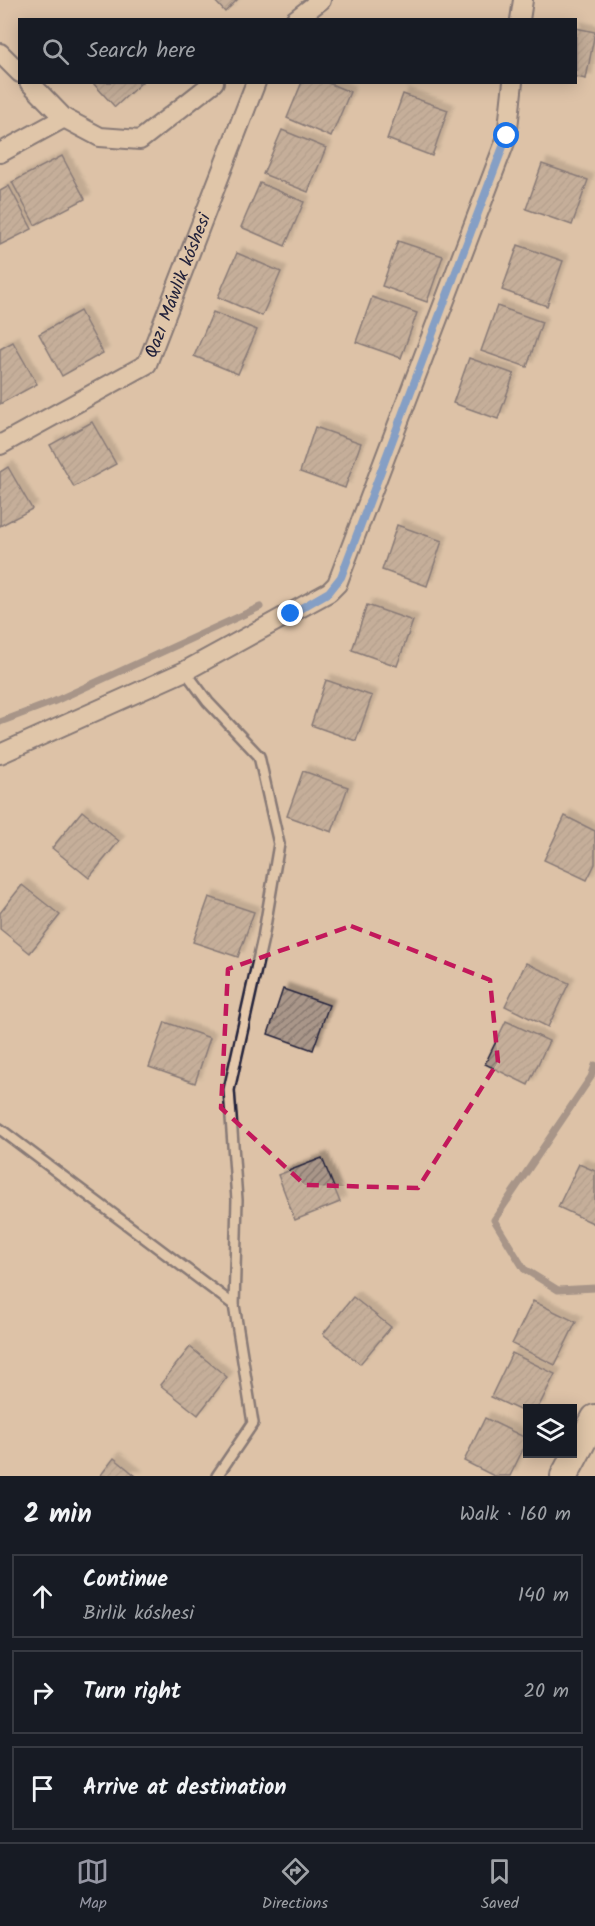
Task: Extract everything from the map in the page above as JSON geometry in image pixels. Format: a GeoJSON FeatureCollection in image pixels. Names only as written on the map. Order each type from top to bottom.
{"type":"FeatureCollection","features":[{"type":"Feature","properties":{"kind":"main road"},"geometry":{"type":"LineString","coordinates":[[564,1476],[595,1418]]}},
{"type":"Feature","properties":{"kind":"street"},"geometry":{"type":"LineString","coordinates":[[298,18],[321,0]]}},
{"type":"Feature","properties":{"kind":"street"},"geometry":{"type":"LineString","coordinates":[[520,18],[523,0]]}},
{"type":"Feature","properties":{"kind":"street"},"geometry":{"type":"LineString","coordinates":[[0,53],[18,71]]}},
{"type":"Feature","properties":{"kind":"street"},"geometry":{"type":"LineString","coordinates":[[31,84],[64,118],[100,137],[140,140],[210,84]]}},
{"type":"Feature","properties":{"kind":"street","name":"Qazı Máwlik kóshesi"},"geometry":{"type":"LineString","coordinates":[[0,445],[147,364],[254,84]]}},
{"type":"Feature","properties":{"kind":"street"},"geometry":{"type":"LineString","coordinates":[[0,754],[185,671],[329,592],[341,577],[507,136],[513,84]]}},
{"type":"Feature","properties":{"kind":"street"},"geometry":{"type":"LineString","coordinates":[[0,153],[64,118]]}},
{"type":"Feature","properties":{"kind":"lane"},"geometry":{"type":"LineString","coordinates":[[185,671],[208,702],[259,756],[279,844],[263,938],[229,1090],[237,1200],[234,1305],[253,1424],[217,1476]]}},
{"type":"Feature","properties":{"kind":"lane"},"geometry":{"type":"LineString","coordinates":[[0,1129],[234,1305]]}},
{"type":"Feature","properties":{"kind":"highlighted area"},"geometry":{"type":"Polygon","coordinates":[[[351,926],[490,980],[498,1062],[418,1188],[305,1185],[221,1108],[228,969],[351,926]]]}},
{"type":"Feature","properties":{"kind":"building"},"geometry":{"type":"Polygon","coordinates":[[[214,0],[237,0],[225,12],[214,0]]]}},
{"type":"Feature","properties":{"kind":"building"},"geometry":{"type":"Polygon","coordinates":[[[577,28],[595,32],[586,79],[577,77],[577,28]]]}},
{"type":"Feature","properties":{"kind":"building"},"geometry":{"type":"Polygon","coordinates":[[[94,84],[140,84],[115,107],[94,84]]]}},
{"type":"Feature","properties":{"kind":"building"},"geometry":{"type":"Polygon","coordinates":[[[301,84],[331,84],[350,92],[331,137],[287,118],[301,84]]]}},
{"type":"Feature","properties":{"kind":"building"},"geometry":{"type":"Polygon","coordinates":[[[403,94],[448,110],[432,156],[387,139],[403,94]]]}},
{"type":"Feature","properties":{"kind":"building"},"geometry":{"type":"Polygon","coordinates":[[[282,130],[326,148],[308,192],[263,174],[282,130]]]}},
{"type":"Feature","properties":{"kind":"building"},"geometry":{"type":"Polygon","coordinates":[[[62,156],[85,199],[35,225],[12,182],[62,156]]]}},
{"type":"Feature","properties":{"kind":"building"},"geometry":{"type":"Polygon","coordinates":[[[542,164],[588,180],[572,225],[526,209],[542,164]]]}},
{"type":"Feature","properties":{"kind":"building"},"geometry":{"type":"Polygon","coordinates":[[[260,183],[304,202],[285,246],[241,227],[260,183]]]}},
{"type":"Feature","properties":{"kind":"building"},"geometry":{"type":"Polygon","coordinates":[[[9,186],[32,229],[0,245],[0,191],[9,186]]]}},
{"type":"Feature","properties":{"kind":"building"},"geometry":{"type":"Polygon","coordinates":[[[398,241],[443,256],[427,302],[382,286],[398,241]]]}},
{"type":"Feature","properties":{"kind":"building"},"geometry":{"type":"Polygon","coordinates":[[[518,245],[563,261],[547,306],[502,290],[518,245]]]}},
{"type":"Feature","properties":{"kind":"building"},"geometry":{"type":"Polygon","coordinates":[[[237,253],[281,272],[262,316],[218,297],[237,253]]]}},
{"type":"Feature","properties":{"kind":"building"},"geometry":{"type":"Polygon","coordinates":[[[372,297],[417,313],[401,358],[356,342],[372,297]]]}},
{"type":"Feature","properties":{"kind":"building"},"geometry":{"type":"Polygon","coordinates":[[[497,306],[542,322],[527,367],[481,351],[497,306]]]}},
{"type":"Feature","properties":{"kind":"building"},"geometry":{"type":"Polygon","coordinates":[[[80,311],[103,353],[62,376],[39,334],[80,311]]]}},
{"type":"Feature","properties":{"kind":"building"},"geometry":{"type":"Polygon","coordinates":[[[213,312],[257,330],[238,374],[194,356],[213,312]]]}},
{"type":"Feature","properties":{"kind":"building"},"geometry":{"type":"Polygon","coordinates":[[[13,342],[37,384],[0,404],[0,349],[13,342]]]}},
{"type":"Feature","properties":{"kind":"building"},"geometry":{"type":"Polygon","coordinates":[[[469,358],[514,374],[498,419],[453,403],[469,358]]]}},
{"type":"Feature","properties":{"kind":"building"},"geometry":{"type":"Polygon","coordinates":[[[92,422],[116,464],[74,487],[50,445],[92,422]]]}},
{"type":"Feature","properties":{"kind":"building"},"geometry":{"type":"Polygon","coordinates":[[[315,427],[361,443],[345,488],[300,472],[315,427]]]}},
{"type":"Feature","properties":{"kind":"building"},"geometry":{"type":"Polygon","coordinates":[[[8,467],[32,509],[0,526],[0,472],[8,467]]]}},
{"type":"Feature","properties":{"kind":"building"},"geometry":{"type":"Polygon","coordinates":[[[397,525],[442,541],[427,586],[382,570],[397,525]]]}},
{"type":"Feature","properties":{"kind":"building"},"geometry":{"type":"Polygon","coordinates":[[[367,605],[413,621],[397,666],[352,650],[367,605]]]}},
{"type":"Feature","properties":{"kind":"building"},"geometry":{"type":"Polygon","coordinates":[[[326,680],[372,696],[356,741],[311,725],[326,680]]]}},
{"type":"Feature","properties":{"kind":"building"},"geometry":{"type":"Polygon","coordinates":[[[303,771],[348,787],[332,832],[287,816],[303,771]]]}},
{"type":"Feature","properties":{"kind":"building"},"geometry":{"type":"Polygon","coordinates":[[[82,811],[119,841],[89,878],[52,848],[82,811]]]}},
{"type":"Feature","properties":{"kind":"building"},"geometry":{"type":"Polygon","coordinates":[[[565,816],[595,831],[595,864],[587,880],[544,860],[565,816]]]}},
{"type":"Feature","properties":{"kind":"building"},"geometry":{"type":"Polygon","coordinates":[[[22,885],[60,915],[30,953],[0,929],[0,913],[22,885]]]}},
{"type":"Feature","properties":{"kind":"building"},"geometry":{"type":"Polygon","coordinates":[[[209,897],[254,912],[238,957],[193,942],[209,897]]]}},
{"type":"Feature","properties":{"kind":"building"},"geometry":{"type":"Polygon","coordinates":[[[526,963],[569,983],[548,1027],[505,1006],[526,963]]]}},
{"type":"Feature","properties":{"kind":"building"},"geometry":{"type":"Polygon","coordinates":[[[283,989],[329,1005],[313,1050],[268,1034],[283,989]]]}},
{"type":"Feature","properties":{"kind":"building"},"geometry":{"type":"Polygon","coordinates":[[[506,1021],[549,1041],[528,1085],[485,1064],[506,1021]]]}},
{"type":"Feature","properties":{"kind":"building"},"geometry":{"type":"Polygon","coordinates":[[[165,1022],[210,1038],[195,1083],[149,1067],[165,1022]]]}},
{"type":"Feature","properties":{"kind":"building"},"geometry":{"type":"Polygon","coordinates":[[[322,1158],[340,1202],[295,1220],[278,1175],[322,1158]]]}},
{"type":"Feature","properties":{"kind":"building"},"geometry":{"type":"Polygon","coordinates":[[[579,1164],[595,1171],[595,1224],[558,1207],[579,1164]]]}},
{"type":"Feature","properties":{"kind":"building"},"geometry":{"type":"Polygon","coordinates":[[[353,1297],[391,1327],[360,1364],[323,1334],[353,1297]]]}},
{"type":"Feature","properties":{"kind":"building"},"geometry":{"type":"Polygon","coordinates":[[[533,1301],[576,1322],[555,1365],[512,1344],[533,1301]]]}},
{"type":"Feature","properties":{"kind":"building"},"geometry":{"type":"Polygon","coordinates":[[[190,1347],[227,1377],[198,1415],[160,1385],[190,1347]]]}},
{"type":"Feature","properties":{"kind":"building"},"geometry":{"type":"Polygon","coordinates":[[[512,1353],[555,1374],[540,1404],[523,1404],[523,1412],[491,1397],[512,1353]]]}},
{"type":"Feature","properties":{"kind":"building"},"geometry":{"type":"Polygon","coordinates":[[[485,1418],[523,1437],[523,1449],[510,1476],[494,1476],[464,1461],[485,1418]]]}},
{"type":"Feature","properties":{"kind":"building"},"geometry":{"type":"Polygon","coordinates":[[[114,1458],[136,1476],[100,1476],[114,1458]]]}},
{"type":"Feature","properties":{"kind":"waterway"},"geometry":{"type":"LineString","coordinates":[[0,722],[53,702],[260,607]]}},
{"type":"Feature","properties":{"kind":"waterway"},"geometry":{"type":"LineString","coordinates":[[595,1065],[591,1077],[494,1220],[524,1269],[558,1290],[595,1288]]}},
{"type":"Feature","properties":{"kind":"route"},"geometry":{"type":"LineString","coordinates":[[291,614],[329,592],[341,577],[507,136]]}}]}
